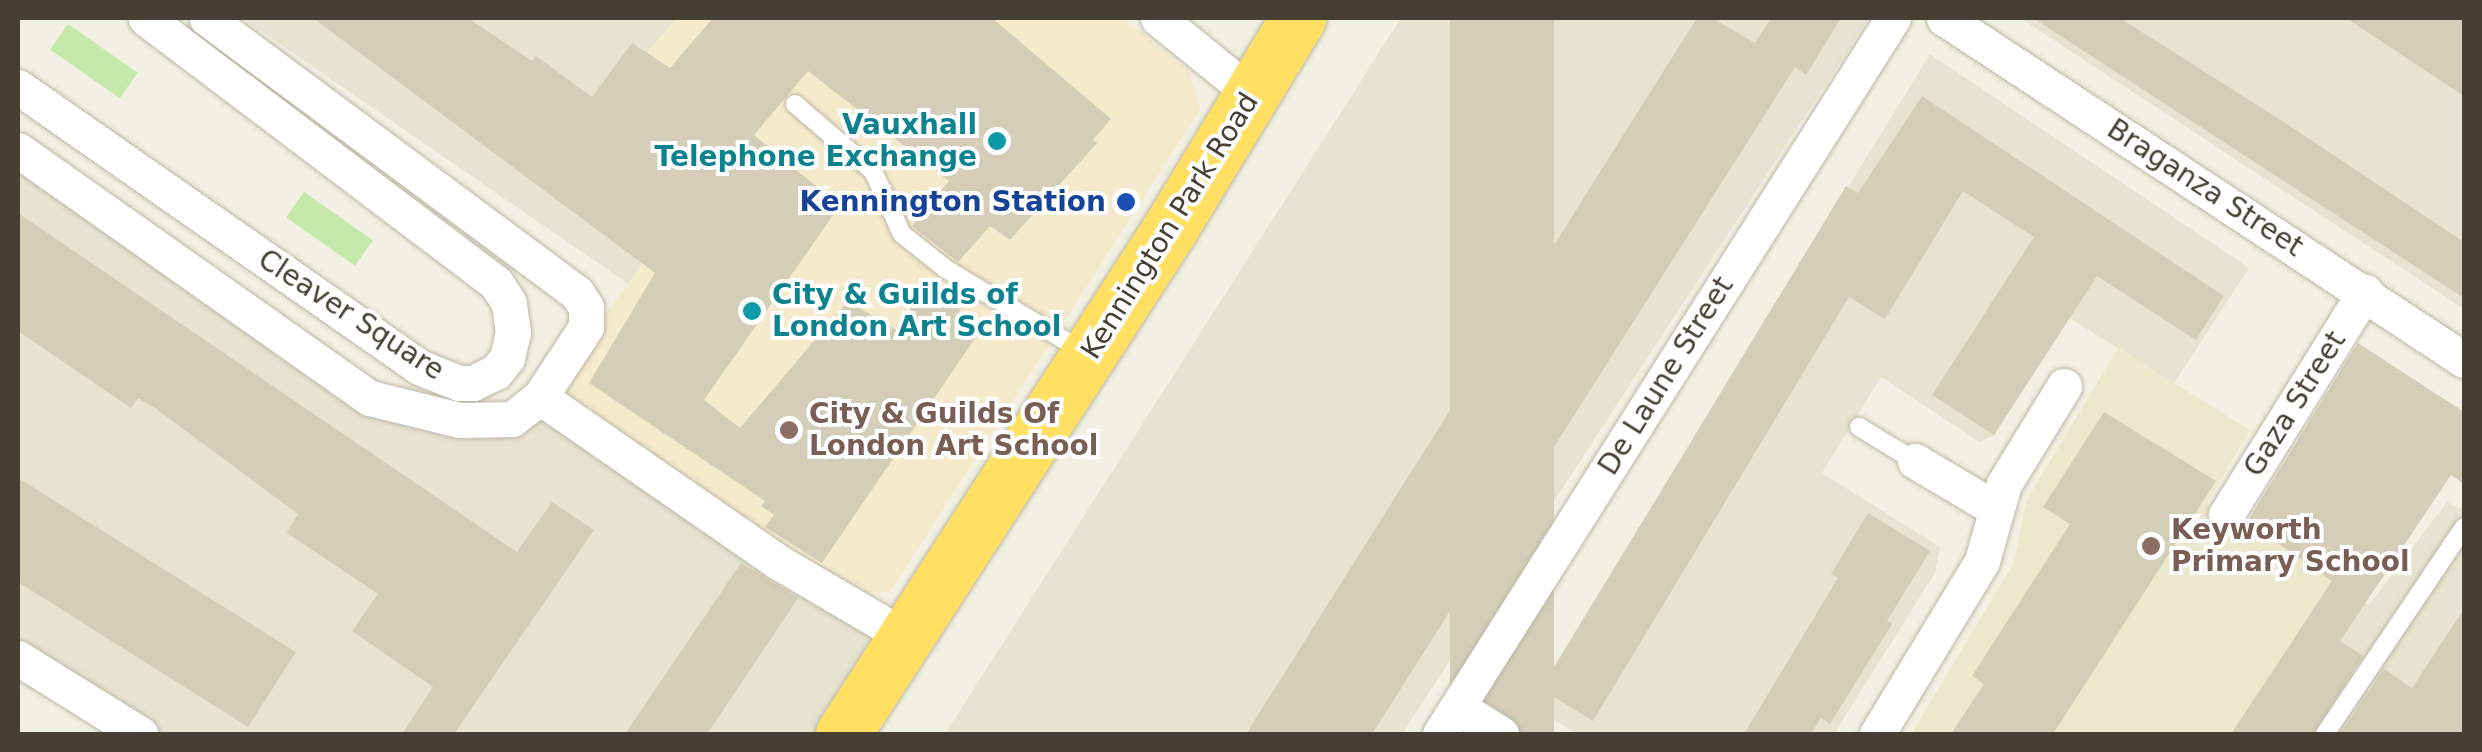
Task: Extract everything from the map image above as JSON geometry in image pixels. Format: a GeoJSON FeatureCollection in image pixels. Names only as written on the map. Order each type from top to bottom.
{"type":"FeatureCollection","features":[{"type":"Feature","properties":{"kind":"highway","name":"Kennington Park Road"},"geometry":{"type":"LineString","coordinates":[[842,734],[1254,96],[1298,18]]}},
{"type":"Feature","properties":{"kind":"street","name":"Cleaver Square"},"geometry":{"type":"LineString","coordinates":[[18,87],[419,367],[459,383],[474,382],[496,372],[507,358],[514,333],[509,304],[496,283],[146,18]]}},
{"type":"Feature","properties":{"kind":"street","name":"Cleaver Square"},"geometry":{"type":"LineString","coordinates":[[18,150],[370,398],[459,420],[512,419],[540,397],[586,327],[586,307],[577,293],[207,18]]}},
{"type":"Feature","properties":{"kind":"street"},"geometry":{"type":"LineString","coordinates":[[1158,18],[1254,96]]}},
{"type":"Feature","properties":{"kind":"street","name":"De Laune Street"},"geometry":{"type":"LineString","coordinates":[[1449,721],[1893,18]]}},
{"type":"Feature","properties":{"kind":"street","name":"Braganza Street"},"geometry":{"type":"LineString","coordinates":[[1944,18],[2464,360]]}},
{"type":"Feature","properties":{"kind":"street","name":"Gaza Street"},"geometry":{"type":"LineString","coordinates":[[2226,515],[2364,292]]}},
{"type":"Feature","properties":{"kind":"street"},"geometry":{"type":"LineString","coordinates":[[1876,734],[1982,560],[2004,484],[2064,386]]}},
{"type":"Feature","properties":{"kind":"street"},"geometry":{"type":"LineString","coordinates":[[540,397],[799,576],[817,582],[906,638]]}},
{"type":"Feature","properties":{"kind":"street"},"geometry":{"type":"LineString","coordinates":[[1915,461],[1996,509]]}},
{"type":"Feature","properties":{"kind":"street"},"geometry":{"type":"LineString","coordinates":[[18,658],[140,734]]}},
{"type":"Feature","properties":{"kind":"street"},"geometry":{"type":"LineString","coordinates":[[1449,721],[1501,734]]}},
{"type":"Feature","properties":{"kind":"lane"},"geometry":{"type":"LineString","coordinates":[[795,104],[874,171],[902,234],[946,269],[1089,355]]}},
{"type":"Feature","properties":{"kind":"lane"},"geometry":{"type":"LineString","coordinates":[[1859,427],[1915,461]]}},
{"type":"Feature","properties":{"kind":"lane"},"geometry":{"type":"LineString","coordinates":[[2324,734],[2464,527]]}},
{"type":"Feature","properties":{"kind":"shaded area"},"geometry":{"type":"Polygon","coordinates":[[[242,18],[677,18],[647,52],[744,122],[630,285],[242,18]]]}},
{"type":"Feature","properties":{"kind":"shaded area"},"geometry":{"type":"Polygon","coordinates":[[[677,18],[1124,18],[1189,71],[1200,110],[890,592],[857,593],[648,460],[568,397],[563,373],[744,123],[647,52],[677,18]]]}},
{"type":"Feature","properties":{"kind":"shaded area"},"geometry":{"type":"Polygon","coordinates":[[[1401,18],[1869,18],[1402,734],[945,734],[1401,18]]]}},
{"type":"Feature","properties":{"kind":"shaded area"},"geometry":{"type":"Polygon","coordinates":[[[2020,18],[2464,18],[2464,309],[2020,18]]]}},
{"type":"Feature","properties":{"kind":"shaded area"},"geometry":{"type":"Polygon","coordinates":[[[1930,54],[2249,268],[2174,383],[2069,318],[1994,435],[1980,442],[1881,377],[1822,473],[1940,547],[1935,573],[1834,734],[1577,734],[1530,705],[1930,54]]]}},
{"type":"Feature","properties":{"kind":"shaded area"},"geometry":{"type":"Polygon","coordinates":[[[18,166],[268,343],[486,430],[550,420],[863,616],[875,640],[816,734],[157,734],[18,647],[18,166]]]}},
{"type":"Feature","properties":{"kind":"shaded area","name":"Keyworth Primary School"},"geometry":{"type":"Polygon","coordinates":[[[2118,348],[2250,430],[2207,503],[2247,529],[2252,522],[2331,580],[2232,734],[1911,734],[2014,562],[2027,499],[2118,348]]]}},
{"type":"Feature","properties":{"kind":"shaded area"},"geometry":{"type":"Polygon","coordinates":[[[2464,498],[2464,734],[2232,734],[2331,580],[2369,605],[2447,502],[2460,509],[2464,498]]]}},
{"type":"Feature","properties":{"kind":"green space"},"geometry":{"type":"Polygon","coordinates":[[[68,24],[138,73],[120,98],[50,49],[68,24]]]}},
{"type":"Feature","properties":{"kind":"green space"},"geometry":{"type":"Polygon","coordinates":[[[304,192],[373,240],[355,266],[286,217],[304,192]]]}},
{"type":"Feature","properties":{"kind":"building"},"geometry":{"type":"Polygon","coordinates":[[[313,18],[468,18],[532,61],[536,56],[592,97],[632,43],[670,68],[713,18],[992,18],[1111,119],[1093,140],[1097,143],[1010,240],[990,226],[958,262],[912,226],[949,181],[808,71],[754,135],[834,201],[834,214],[704,400],[740,428],[848,301],[909,337],[909,294],[931,278],[966,301],[959,311],[982,328],[822,563],[765,527],[774,515],[761,506],[765,501],[589,383],[655,273],[313,18]]]}},
{"type":"Feature","properties":{"kind":"building"},"geometry":{"type":"Polygon","coordinates":[[[1450,18],[1554,18],[1554,734],[1450,734],[1450,18]]]}},
{"type":"Feature","properties":{"kind":"building"},"geometry":{"type":"Polygon","coordinates":[[[1697,18],[1712,18],[1755,43],[1771,18],[1841,18],[1806,75],[1795,67],[1372,734],[1246,734],[1697,18]]]}},
{"type":"Feature","properties":{"kind":"building"},"geometry":{"type":"Polygon","coordinates":[[[2033,18],[2120,18],[2293,128],[2464,242],[2464,298],[2033,18]]]}},
{"type":"Feature","properties":{"kind":"building"},"geometry":{"type":"Polygon","coordinates":[[[2346,18],[2464,18],[2464,96],[2346,18]]]}},
{"type":"Feature","properties":{"kind":"building"},"geometry":{"type":"Polygon","coordinates":[[[1922,96],[2224,296],[2196,340],[2097,276],[1994,435],[1932,395],[2034,237],[1963,191],[1885,319],[1849,297],[1593,721],[1541,689],[1846,186],[1858,193],[1922,96]]]}},
{"type":"Feature","properties":{"kind":"building"},"geometry":{"type":"Polygon","coordinates":[[[18,213],[517,552],[552,502],[594,530],[454,734],[402,734],[433,687],[352,631],[378,594],[287,533],[298,514],[155,408],[138,398],[131,408],[18,331],[18,213]]]}},
{"type":"Feature","properties":{"kind":"building"},"geometry":{"type":"Polygon","coordinates":[[[2358,343],[2464,412],[2464,484],[2451,475],[2340,641],[2363,656],[2313,734],[2231,734],[2332,581],[2247,522],[2358,343]]]}},
{"type":"Feature","properties":{"kind":"building"},"geometry":{"type":"Polygon","coordinates":[[[2104,412],[2216,481],[2053,734],[1951,734],[1984,684],[1972,676],[2070,524],[2043,507],[2104,412]]]}},
{"type":"Feature","properties":{"kind":"building"},"geometry":{"type":"Polygon","coordinates":[[[18,478],[296,652],[248,727],[18,582],[18,478]]]}},
{"type":"Feature","properties":{"kind":"building"},"geometry":{"type":"Polygon","coordinates":[[[1868,513],[1930,551],[1887,621],[1892,624],[1830,724],[1821,718],[1811,734],[1744,734],[1838,578],[1831,574],[1868,513]]]}},
{"type":"Feature","properties":{"kind":"building"},"geometry":{"type":"Polygon","coordinates":[[[741,563],[798,598],[707,734],[625,734],[741,563]]]}},
{"type":"Feature","properties":{"kind":"building"},"geometry":{"type":"Polygon","coordinates":[[[2464,609],[2464,734],[2340,734],[2384,669],[2412,688],[2464,609]]]}},
{"type":"Feature","properties":{"kind":"place","name":"Vauxhall Telephone Exchange"},"geometry":{"type":"Point","coordinates":[997,141]}},
{"type":"Feature","properties":{"kind":"place","name":"Kennington Station"},"geometry":{"type":"Point","coordinates":[1126,202]}},
{"type":"Feature","properties":{"kind":"place","name":"City & Guilds of London Art School"},"geometry":{"type":"Point","coordinates":[752,311]}},
{"type":"Feature","properties":{"kind":"place","name":"City & Guilds Of London Art School"},"geometry":{"type":"Point","coordinates":[789,430]}},
{"type":"Feature","properties":{"kind":"place","name":"Keyworth Primary School"},"geometry":{"type":"Point","coordinates":[2151,546]}}]}
